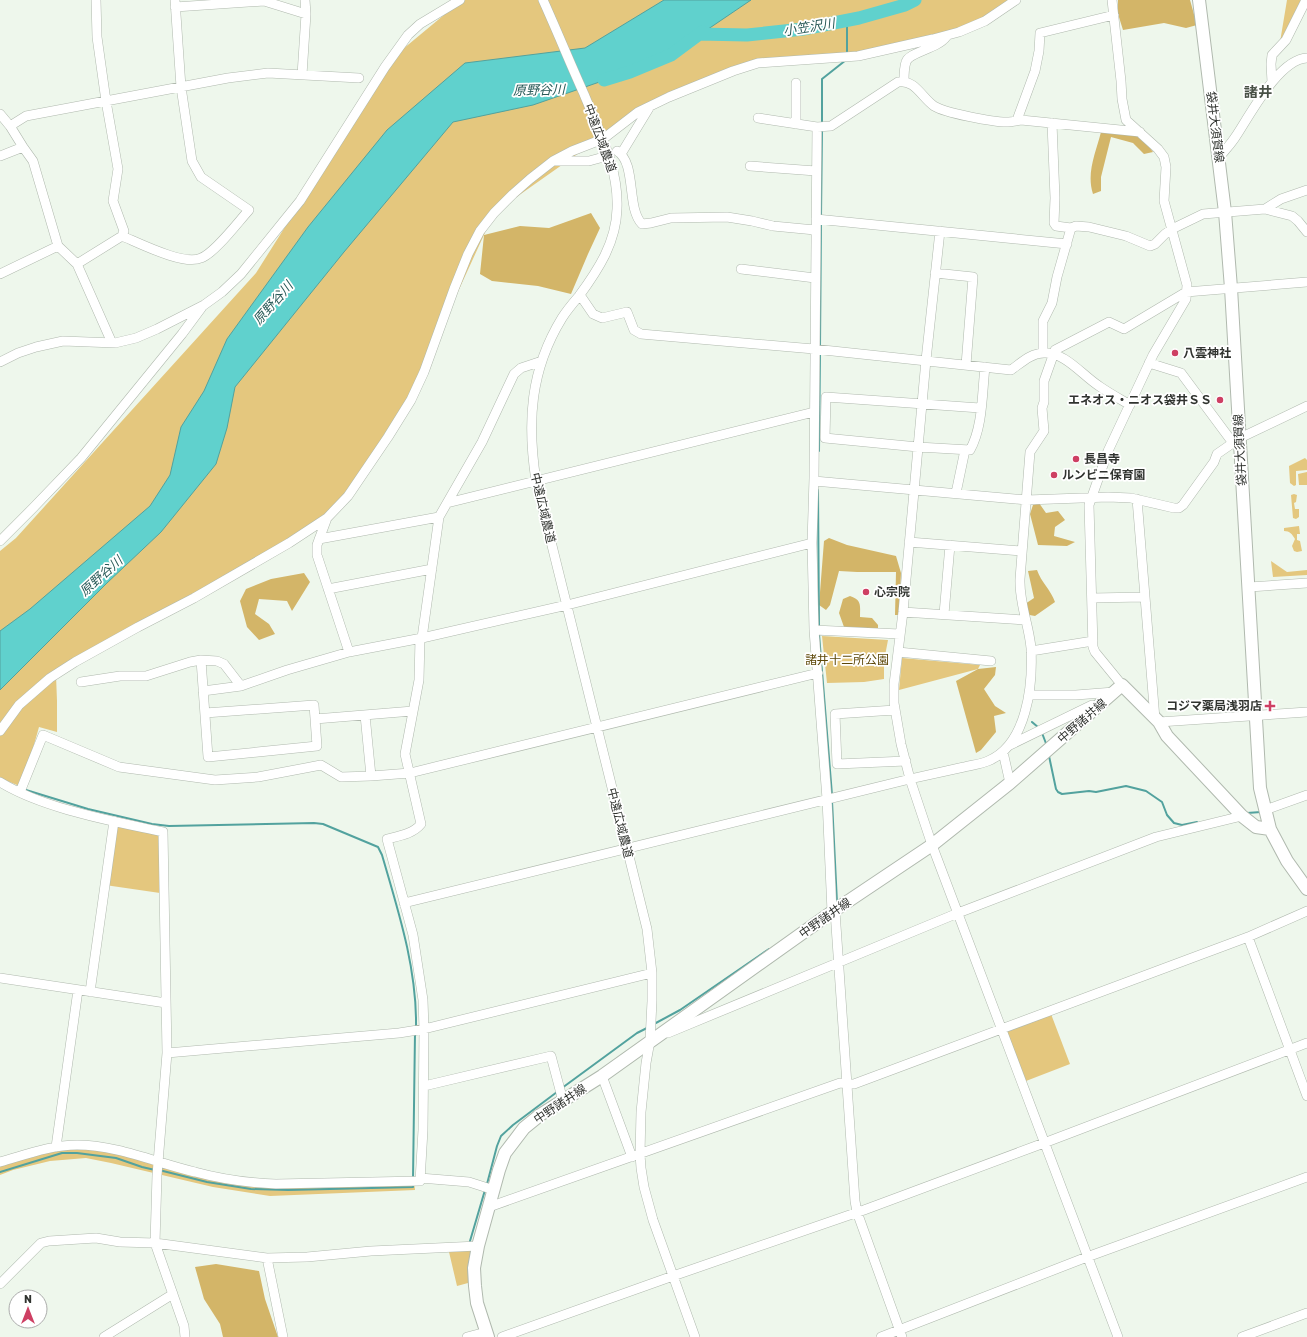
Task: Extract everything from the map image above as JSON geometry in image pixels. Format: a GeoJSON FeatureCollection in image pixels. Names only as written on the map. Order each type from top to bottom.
{"type":"FeatureCollection","features":[{"type":"Feature","properties":{"kind":"main road","name":"袋井大須賀線"},"geometry":{"type":"LineString","coordinates":[[1199,0],[1219,158],[1231,288],[1236,440],[1249,587],[1260,788],[1270,829],[1287,861],[1307,889]]}},
{"type":"Feature","properties":{"kind":"main road"},"geometry":{"type":"LineString","coordinates":[[1118,689],[1157,720],[1167,736],[1242,816],[1256,827],[1270,829]]}},
{"type":"Feature","properties":{"kind":"main road","name":"中野諸井線"},"geometry":{"type":"LineString","coordinates":[[487,1334],[477,1303],[474,1268],[478,1246],[505,1153],[524,1128],[540,1115],[602,1076],[833,911],[932,845],[1010,783],[1118,689]]}},
{"type":"Feature","properties":{"kind":"street"},"geometry":{"type":"LineString","coordinates":[[77,264],[122,236],[124,231],[113,201],[118,170],[106,101],[98,37],[96,0]]}},
{"type":"Feature","properties":{"kind":"street"},"geometry":{"type":"LineString","coordinates":[[302,75],[306,14],[305,0]]}},
{"type":"Feature","properties":{"kind":"street"},"geometry":{"type":"LineString","coordinates":[[0,362],[18,353],[36,347],[63,341],[112,343],[136,338],[204,305],[222,292],[241,274],[300,202],[386,66],[408,35],[420,24],[460,0]]}},
{"type":"Feature","properties":{"kind":"street","name":"中遠広域農道"},"geometry":{"type":"LineString","coordinates":[[543,0],[603,139],[611,160],[617,193],[618,210],[610,243],[604,258],[595,274],[563,317],[542,361],[533,398],[531,416],[531,452],[536,481],[647,930],[652,973],[650,1041],[646,1063],[636,1156]]}},
{"type":"Feature","properties":{"kind":"street"},"geometry":{"type":"LineString","coordinates":[[0,731],[19,705],[50,678],[75,662],[194,598],[289,543],[327,518],[348,496],[411,400],[424,372],[465,261],[480,231],[494,213],[513,194],[553,161],[572,151],[603,139],[638,112],[709,80],[758,64],[858,56],[959,32],[985,21],[1016,0]]}},
{"type":"Feature","properties":{"kind":"street"},"geometry":{"type":"LineString","coordinates":[[1029,695],[1076,695],[1118,689],[1095,652],[1093,642],[1089,505],[1108,451],[1149,364],[1186,299],[1187,285],[1164,201],[1166,167],[1164,157],[1158,149],[1126,120],[1122,98],[1112,0]]}},
{"type":"Feature","properties":{"kind":"street"},"geometry":{"type":"LineString","coordinates":[[1272,82],[1272,55],[1286,40],[1306,0]]}},
{"type":"Feature","properties":{"kind":"street"},"geometry":{"type":"LineString","coordinates":[[122,236],[167,255],[189,260],[201,259],[216,247],[249,210],[201,177],[192,161],[181,87],[175,4],[264,1],[306,14]]}},
{"type":"Feature","properties":{"kind":"street"},"geometry":{"type":"LineString","coordinates":[[1017,120],[1035,72],[1039,51],[1040,33],[1114,15]]}},
{"type":"Feature","properties":{"kind":"street"},"geometry":{"type":"LineString","coordinates":[[904,81],[906,61],[910,56],[932,48],[942,42],[947,35]]}},
{"type":"Feature","properties":{"kind":"street"},"geometry":{"type":"LineString","coordinates":[[1219,158],[1278,75],[1293,63],[1303,58],[1307,58]]}},
{"type":"Feature","properties":{"kind":"street"},"geometry":{"type":"LineString","coordinates":[[10,126],[26,116],[228,78],[268,73],[359,78]]}},
{"type":"Feature","properties":{"kind":"street"},"geometry":{"type":"LineString","coordinates":[[758,118],[818,127],[831,126],[898,82],[904,81],[911,84],[934,106],[947,112],[1005,122],[1017,120],[1140,132]]}},
{"type":"Feature","properties":{"kind":"street"},"geometry":{"type":"LineString","coordinates":[[796,83],[796,124]]}},
{"type":"Feature","properties":{"kind":"street"},"geometry":{"type":"LineString","coordinates":[[649,108],[619,152],[627,168],[632,186],[635,213],[638,220],[642,224],[671,218],[727,218],[752,221],[773,226],[815,230]]}},
{"type":"Feature","properties":{"kind":"street"},"geometry":{"type":"LineString","coordinates":[[0,114],[10,126],[33,161],[58,246],[77,264],[112,343]]}},
{"type":"Feature","properties":{"kind":"street"},"geometry":{"type":"LineString","coordinates":[[1052,123],[1055,198],[1054,223],[1056,226],[1071,228],[1076,226],[1089,227],[1126,236],[1150,246],[1155,244],[1172,229],[1203,214],[1265,210],[1292,216],[1307,232]]}},
{"type":"Feature","properties":{"kind":"street"},"geometry":{"type":"LineString","coordinates":[[818,127],[815,230],[814,481],[812,543],[814,630],[827,800],[833,911],[850,1084],[854,1201],[860,1211],[901,1334]]}},
{"type":"Feature","properties":{"kind":"street"},"geometry":{"type":"LineString","coordinates":[[0,156],[23,147]]}},
{"type":"Feature","properties":{"kind":"street"},"geometry":{"type":"LineString","coordinates":[[553,161],[589,161],[600,158]]}},
{"type":"Feature","properties":{"kind":"street"},"geometry":{"type":"LineString","coordinates":[[750,166],[816,171]]}},
{"type":"Feature","properties":{"kind":"street"},"geometry":{"type":"LineString","coordinates":[[1265,210],[1281,199],[1307,190]]}},
{"type":"Feature","properties":{"kind":"street"},"geometry":{"type":"LineString","coordinates":[[816,219],[1067,244]]}},
{"type":"Feature","properties":{"kind":"street"},"geometry":{"type":"LineString","coordinates":[[1044,353],[1043,321],[1052,303],[1057,277],[1071,228]]}},
{"type":"Feature","properties":{"kind":"street"},"geometry":{"type":"LineString","coordinates":[[940,231],[926,360],[903,612],[894,684],[895,710],[910,779],[932,845],[1118,1337]]}},
{"type":"Feature","properties":{"kind":"street"},"geometry":{"type":"LineString","coordinates":[[0,274],[58,246]]}},
{"type":"Feature","properties":{"kind":"street"},"geometry":{"type":"LineString","coordinates":[[741,270],[815,278]]}},
{"type":"Feature","properties":{"kind":"street"},"geometry":{"type":"LineString","coordinates":[[935,274],[973,277],[966,365]]}},
{"type":"Feature","properties":{"kind":"street"},"geometry":{"type":"LineString","coordinates":[[404,902],[910,779],[987,762],[1000,754],[1012,740],[1024,719],[1029,695],[1030,651],[1019,592],[1022,551],[1030,452],[1044,430],[1042,408],[1044,402],[1044,381],[1056,350],[1109,322],[1124,329],[1186,292],[1307,282]]}},
{"type":"Feature","properties":{"kind":"street"},"geometry":{"type":"LineString","coordinates":[[580,295],[593,314],[602,318],[627,312],[634,330],[641,334],[814,349],[1011,370],[1032,356],[1044,353],[1054,354],[1066,360],[1098,385],[1130,405]]}},
{"type":"Feature","properties":{"kind":"street"},"geometry":{"type":"LineString","coordinates":[[0,540],[34,508],[81,458],[204,305]]}},
{"type":"Feature","properties":{"kind":"street"},"geometry":{"type":"LineString","coordinates":[[0,1162],[56,1147],[75,1145],[92,1146],[195,1172],[254,1183],[276,1184],[420,1181],[424,1086],[423,1000],[413,935],[387,839],[417,830],[421,824],[405,754],[419,680],[421,638],[439,517],[482,442],[514,374],[521,368],[542,361]]}},
{"type":"Feature","properties":{"kind":"street"},"geometry":{"type":"LineString","coordinates":[[1149,364],[1181,373],[1236,440]]}},
{"type":"Feature","properties":{"kind":"street"},"geometry":{"type":"LineString","coordinates":[[980,408],[826,397],[825,438],[918,447],[970,450],[978,430],[985,367]]}},
{"type":"Feature","properties":{"kind":"street"},"geometry":{"type":"LineString","coordinates":[[814,481],[1027,500],[1092,497],[1137,498],[1179,508],[1183,505],[1214,462],[1218,454],[1236,440],[1307,406]]}},
{"type":"Feature","properties":{"kind":"street"},"geometry":{"type":"LineString","coordinates":[[447,503],[814,412]]}},
{"type":"Feature","properties":{"kind":"street"},"geometry":{"type":"LineString","coordinates":[[956,493],[965,450]]}},
{"type":"Feature","properties":{"kind":"street"},"geometry":{"type":"LineString","coordinates":[[1137,498],[1144,597],[1157,720],[1256,716],[1307,712]]}},
{"type":"Feature","properties":{"kind":"street"},"geometry":{"type":"LineString","coordinates":[[319,539],[439,517]]}},
{"type":"Feature","properties":{"kind":"street"},"geometry":{"type":"LineString","coordinates":[[327,518],[317,545],[317,555],[349,652]]}},
{"type":"Feature","properties":{"kind":"street"},"geometry":{"type":"LineString","coordinates":[[909,542],[1022,551]]}},
{"type":"Feature","properties":{"kind":"street"},"geometry":{"type":"LineString","coordinates":[[203,691],[241,686],[287,670],[349,652],[421,638],[567,605],[812,543]]}},
{"type":"Feature","properties":{"kind":"street"},"geometry":{"type":"LineString","coordinates":[[944,614],[950,545]]}},
{"type":"Feature","properties":{"kind":"street"},"geometry":{"type":"LineString","coordinates":[[328,589],[432,569]]}},
{"type":"Feature","properties":{"kind":"street"},"geometry":{"type":"LineString","coordinates":[[1249,587],[1307,583]]}},
{"type":"Feature","properties":{"kind":"street"},"geometry":{"type":"LineString","coordinates":[[1092,598],[1144,597]]}},
{"type":"Feature","properties":{"kind":"street"},"geometry":{"type":"LineString","coordinates":[[903,612],[1025,620]]}},
{"type":"Feature","properties":{"kind":"street"},"geometry":{"type":"LineString","coordinates":[[814,630],[900,634]]}},
{"type":"Feature","properties":{"kind":"street"},"geometry":{"type":"LineString","coordinates":[[1030,651],[1093,642]]}},
{"type":"Feature","properties":{"kind":"street"},"geometry":{"type":"LineString","coordinates":[[898,652],[991,661]]}},
{"type":"Feature","properties":{"kind":"street"},"geometry":{"type":"LineString","coordinates":[[81,682],[120,676],[146,676],[201,660],[217,661],[224,664],[241,686]]}},
{"type":"Feature","properties":{"kind":"street"},"geometry":{"type":"LineString","coordinates":[[201,660],[208,757],[317,746],[314,705],[205,713]]}},
{"type":"Feature","properties":{"kind":"street"},"geometry":{"type":"LineString","coordinates":[[20,792],[43,736],[119,767],[215,780],[258,777],[321,765],[341,777],[410,773],[818,673]]}},
{"type":"Feature","properties":{"kind":"street"},"geometry":{"type":"LineString","coordinates":[[1005,749],[1092,705],[1098,707]]}},
{"type":"Feature","properties":{"kind":"street"},"geometry":{"type":"LineString","coordinates":[[895,710],[834,714],[837,764],[906,761]]}},
{"type":"Feature","properties":{"kind":"street"},"geometry":{"type":"LineString","coordinates":[[315,719],[413,712]]}},
{"type":"Feature","properties":{"kind":"street"},"geometry":{"type":"LineString","coordinates":[[365,715],[371,776]]}},
{"type":"Feature","properties":{"kind":"street"},"geometry":{"type":"LineString","coordinates":[[1005,749],[1010,783]]}},
{"type":"Feature","properties":{"kind":"street"},"geometry":{"type":"LineString","coordinates":[[0,782],[20,792],[63,808],[163,832],[167,1053],[157,1175],[155,1243],[184,1326],[185,1337]]}},
{"type":"Feature","properties":{"kind":"street"},"geometry":{"type":"LineString","coordinates":[[1265,810],[1307,795]]}},
{"type":"Feature","properties":{"kind":"street"},"geometry":{"type":"LineString","coordinates":[[650,1041],[958,913],[1156,837],[1242,816]]}},
{"type":"Feature","properties":{"kind":"street"},"geometry":{"type":"LineString","coordinates":[[90,992],[114,821]]}},
{"type":"Feature","properties":{"kind":"street"},"geometry":{"type":"LineString","coordinates":[[489,1207],[840,1084],[850,1084],[1248,937],[1307,911]]}},
{"type":"Feature","properties":{"kind":"street"},"geometry":{"type":"LineString","coordinates":[[1248,937],[1307,1096]]}},
{"type":"Feature","properties":{"kind":"street"},"geometry":{"type":"LineString","coordinates":[[167,1053],[399,1034],[652,973]]}},
{"type":"Feature","properties":{"kind":"street"},"geometry":{"type":"LineString","coordinates":[[0,978],[166,1003]]}},
{"type":"Feature","properties":{"kind":"street"},"geometry":{"type":"LineString","coordinates":[[56,1147],[78,990]]}},
{"type":"Feature","properties":{"kind":"street"},"geometry":{"type":"LineString","coordinates":[[502,1337],[860,1211],[1044,1144],[1307,1043]]}},
{"type":"Feature","properties":{"kind":"street"},"geometry":{"type":"LineString","coordinates":[[424,1086],[551,1056],[563,1100]]}},
{"type":"Feature","properties":{"kind":"street"},"geometry":{"type":"LineString","coordinates":[[602,1076],[636,1156],[647,1200],[672,1276],[695,1337]]}},
{"type":"Feature","properties":{"kind":"street"},"geometry":{"type":"LineString","coordinates":[[881,1337],[901,1334],[1087,1257],[1307,1177]]}},
{"type":"Feature","properties":{"kind":"street"},"geometry":{"type":"LineString","coordinates":[[420,1178],[469,1182],[494,1190]]}},
{"type":"Feature","properties":{"kind":"street"},"geometry":{"type":"LineString","coordinates":[[0,1284],[41,1243],[49,1241],[96,1238],[120,1242],[155,1243],[267,1258],[307,1257],[372,1251],[478,1246]]}},
{"type":"Feature","properties":{"kind":"street"},"geometry":{"type":"LineString","coordinates":[[267,1258],[283,1337]]}},
{"type":"Feature","properties":{"kind":"street"},"geometry":{"type":"LineString","coordinates":[[104,1337],[173,1294]]}},
{"type":"Feature","properties":{"kind":"street"},"geometry":{"type":"LineString","coordinates":[[1242,1337],[1307,1312]]}},
{"type":"Feature","properties":{"kind":"street"},"geometry":{"type":"LineString","coordinates":[[467,1337],[487,1334]]}},
{"type":"Feature","properties":{"kind":"green space"},"geometry":{"type":"Polygon","coordinates":[[[462,0],[1012,0],[999,12],[947,35],[841,58],[723,71],[647,105],[494,213],[434,344],[413,395],[383,445],[322,521],[56,675],[57,732],[39,727],[22,787],[0,778],[0,551],[16,538],[256,273],[391,59],[462,0]]]}},
{"type":"Feature","properties":{"kind":"green space"},"geometry":{"type":"Polygon","coordinates":[[[1287,0],[1305,0],[1279,48],[1287,0]]]}},
{"type":"Feature","properties":{"kind":"green space"},"geometry":{"type":"Polygon","coordinates":[[[1305,458],[1307,460],[1307,470],[1296,471],[1296,485],[1294,486],[1290,483],[1289,466],[1305,458]]]}},
{"type":"Feature","properties":{"kind":"green space"},"geometry":{"type":"Polygon","coordinates":[[[1307,472],[1307,485],[1299,485],[1298,474],[1307,472]]]}},
{"type":"Feature","properties":{"kind":"green space"},"geometry":{"type":"Polygon","coordinates":[[[1291,495],[1297,495],[1296,502],[1294,503],[1295,509],[1299,509],[1299,517],[1296,519],[1293,518],[1291,495]]]}},
{"type":"Feature","properties":{"kind":"green space"},"geometry":{"type":"Polygon","coordinates":[[[1299,526],[1300,534],[1297,534],[1297,540],[1300,541],[1302,551],[1297,552],[1294,551],[1292,546],[1295,539],[1291,533],[1284,531],[1284,528],[1299,526]]]}},
{"type":"Feature","properties":{"kind":"green space"},"geometry":{"type":"Polygon","coordinates":[[[1271,561],[1287,572],[1307,570],[1307,575],[1273,577],[1271,561]]]}},
{"type":"Feature","properties":{"kind":"green space","name":"諸井十二所公園"},"geometry":{"type":"Polygon","coordinates":[[[822,636],[888,640],[884,661],[884,679],[864,682],[827,683],[822,636]]]}},
{"type":"Feature","properties":{"kind":"green space"},"geometry":{"type":"Polygon","coordinates":[[[902,658],[980,665],[978,669],[899,690],[902,658]]]}},
{"type":"Feature","properties":{"kind":"green space"},"geometry":{"type":"Polygon","coordinates":[[[113,825],[160,835],[160,893],[105,885],[113,825]]]}},
{"type":"Feature","properties":{"kind":"green space"},"geometry":{"type":"Polygon","coordinates":[[[1051,1014],[1070,1064],[1026,1081],[1006,1031],[1051,1014]]]}},
{"type":"Feature","properties":{"kind":"green space"},"geometry":{"type":"Polygon","coordinates":[[[75,1145],[254,1183],[414,1181],[415,1190],[270,1196],[213,1187],[86,1158],[50,1161],[13,1170],[0,1175],[0,1163],[75,1145]]]}},
{"type":"Feature","properties":{"kind":"green space"},"geometry":{"type":"Polygon","coordinates":[[[471,1250],[468,1283],[457,1286],[449,1252],[471,1250]]]}},
{"type":"Feature","properties":{"kind":"shaded area"},"geometry":{"type":"Polygon","coordinates":[[[1118,0],[1190,0],[1197,25],[1186,28],[1164,23],[1123,30],[1118,14],[1118,0]]]}},
{"type":"Feature","properties":{"kind":"shaded area"},"geometry":{"type":"Polygon","coordinates":[[[1101,132],[1134,135],[1143,139],[1153,152],[1144,154],[1133,143],[1111,137],[1101,177],[1101,191],[1093,194],[1091,186],[1091,170],[1101,132]]]}},
{"type":"Feature","properties":{"kind":"shaded area"},"geometry":{"type":"Polygon","coordinates":[[[591,213],[600,228],[571,294],[538,286],[492,281],[480,274],[484,235],[520,226],[549,228],[591,213]]]}},
{"type":"Feature","properties":{"kind":"shaded area"},"geometry":{"type":"Polygon","coordinates":[[[1039,503],[1046,513],[1058,511],[1065,520],[1055,527],[1054,536],[1075,542],[1067,546],[1038,545],[1030,514],[1033,505],[1039,503]]]}},
{"type":"Feature","properties":{"kind":"shaded area"},"geometry":{"type":"Polygon","coordinates":[[[829,538],[847,545],[896,556],[901,573],[899,615],[895,615],[896,572],[839,571],[830,605],[826,610],[819,605],[824,541],[829,538]]]}},
{"type":"Feature","properties":{"kind":"shaded area"},"geometry":{"type":"Polygon","coordinates":[[[1037,570],[1055,602],[1035,616],[1024,614],[1022,606],[1034,598],[1028,571],[1037,570]]]}},
{"type":"Feature","properties":{"kind":"shaded area"},"geometry":{"type":"Polygon","coordinates":[[[304,573],[310,582],[292,611],[287,601],[259,599],[255,614],[269,624],[275,634],[259,640],[247,627],[240,601],[246,589],[271,579],[304,573]]]}},
{"type":"Feature","properties":{"kind":"shaded area"},"geometry":{"type":"Polygon","coordinates":[[[850,596],[857,599],[860,604],[860,617],[872,618],[878,625],[878,633],[844,627],[839,613],[843,599],[850,596]]]}},
{"type":"Feature","properties":{"kind":"shaded area"},"geometry":{"type":"Polygon","coordinates":[[[996,667],[995,675],[984,689],[995,706],[1006,713],[994,716],[996,732],[981,750],[976,753],[956,681],[978,669],[996,667]]]}},
{"type":"Feature","properties":{"kind":"shaded area"},"geometry":{"type":"Polygon","coordinates":[[[216,1264],[259,1271],[265,1299],[278,1337],[223,1337],[220,1324],[204,1299],[195,1267],[216,1264]]]}},
{"type":"Feature","properties":{"kind":"water"},"geometry":{"type":"Polygon","coordinates":[[[664,0],[751,0],[689,42],[637,69],[533,105],[453,122],[344,252],[235,387],[227,428],[216,464],[161,532],[107,583],[0,690],[0,631],[30,609],[150,506],[170,475],[181,427],[204,391],[227,339],[308,227],[387,130],[465,63],[585,48],[664,0]]]}},
{"type":"Feature","properties":{"kind":"waterway","name":"小笠沢川"},"geometry":{"type":"LineString","coordinates":[[699,34],[747,35],[803,29],[859,18],[905,5],[915,0]]}},
{"type":"Feature","properties":{"kind":"waterway"},"geometry":{"type":"LineString","coordinates":[[847,20],[847,54]]}},
{"type":"Feature","properties":{"kind":"waterway","name":"原野谷川"},"geometry":{"type":"LineString","coordinates":[[604,80],[630,72],[671,55],[702,32]]}},
{"type":"Feature","properties":{"kind":"waterway"},"geometry":{"type":"LineString","coordinates":[[822,123],[822,79],[846,60]]}},
{"type":"Feature","properties":{"kind":"waterway"},"geometry":{"type":"LineString","coordinates":[[821,217],[822,130]]}},
{"type":"Feature","properties":{"kind":"waterway"},"geometry":{"type":"LineString","coordinates":[[820,347],[821,222]]}},
{"type":"Feature","properties":{"kind":"waterway"},"geometry":{"type":"LineString","coordinates":[[819,451],[820,352]]}},
{"type":"Feature","properties":{"kind":"waterway"},"geometry":{"type":"LineString","coordinates":[[818,490],[819,627]]}},
{"type":"Feature","properties":{"kind":"waterway"},"geometry":{"type":"LineString","coordinates":[[819,634],[832,795]]}},
{"type":"Feature","properties":{"kind":"waterway"},"geometry":{"type":"LineString","coordinates":[[1032,722],[1039,728]]}},
{"type":"Feature","properties":{"kind":"waterway"},"geometry":{"type":"LineString","coordinates":[[1042,733],[1047,746]]}},
{"type":"Feature","properties":{"kind":"waterway"},"geometry":{"type":"LineString","coordinates":[[1049,756],[1056,789],[1062,794],[1089,791],[1096,792],[1126,786],[1146,791],[1162,802],[1167,815],[1174,823],[1182,825],[1197,822]]}},
{"type":"Feature","properties":{"kind":"waterway"},"geometry":{"type":"LineString","coordinates":[[26,790],[88,809],[152,824],[169,826],[323,824],[378,847],[382,855],[394,897],[410,961],[416,1027]]}},
{"type":"Feature","properties":{"kind":"waterway"},"geometry":{"type":"LineString","coordinates":[[832,801],[837,903]]}},
{"type":"Feature","properties":{"kind":"waterway"},"geometry":{"type":"LineString","coordinates":[[1247,813],[1261,812]]}},
{"type":"Feature","properties":{"kind":"waterway"},"geometry":{"type":"LineString","coordinates":[[654,1024],[680,1010],[769,949]]}},
{"type":"Feature","properties":{"kind":"waterway"},"geometry":{"type":"LineString","coordinates":[[562,1088],[637,1033],[649,1027]]}},
{"type":"Feature","properties":{"kind":"waterway"},"geometry":{"type":"LineString","coordinates":[[413,1179],[415,1033]]}},
{"type":"Feature","properties":{"kind":"waterway"},"geometry":{"type":"LineString","coordinates":[[487,1184],[501,1136],[513,1125],[557,1092]]}},
{"type":"Feature","properties":{"kind":"waterway"},"geometry":{"type":"LineString","coordinates":[[0,1172],[62,1153],[77,1153],[116,1158],[155,1170]]}},
{"type":"Feature","properties":{"kind":"waterway"},"geometry":{"type":"LineString","coordinates":[[159,1170],[207,1182],[251,1189],[288,1190],[413,1187],[413,1183]]}},
{"type":"Feature","properties":{"kind":"waterway"},"geometry":{"type":"LineString","coordinates":[[470,1241],[485,1190]]}},
{"type":"Feature","properties":{"kind":"place","name":"八雲神社"},"geometry":{"type":"Point","coordinates":[1175,353]}},
{"type":"Feature","properties":{"kind":"place","name":"エネオス・ニオス袋井ＳＳ"},"geometry":{"type":"Point","coordinates":[1220,400]}},
{"type":"Feature","properties":{"kind":"place","name":"長昌寺"},"geometry":{"type":"Point","coordinates":[1076,459]}},
{"type":"Feature","properties":{"kind":"place","name":"ルンビニ保育園"},"geometry":{"type":"Point","coordinates":[1054,475]}},
{"type":"Feature","properties":{"kind":"place","name":"心宗院"},"geometry":{"type":"Point","coordinates":[866,592]}},
{"type":"Feature","properties":{"kind":"place","name":"コジマ薬局浅羽店"},"geometry":{"type":"Point","coordinates":[1270,706]}},
{"type":"Feature","properties":{"kind":"district","name":"諸井"},"geometry":{"type":"Point","coordinates":[1258,92]}}]}
